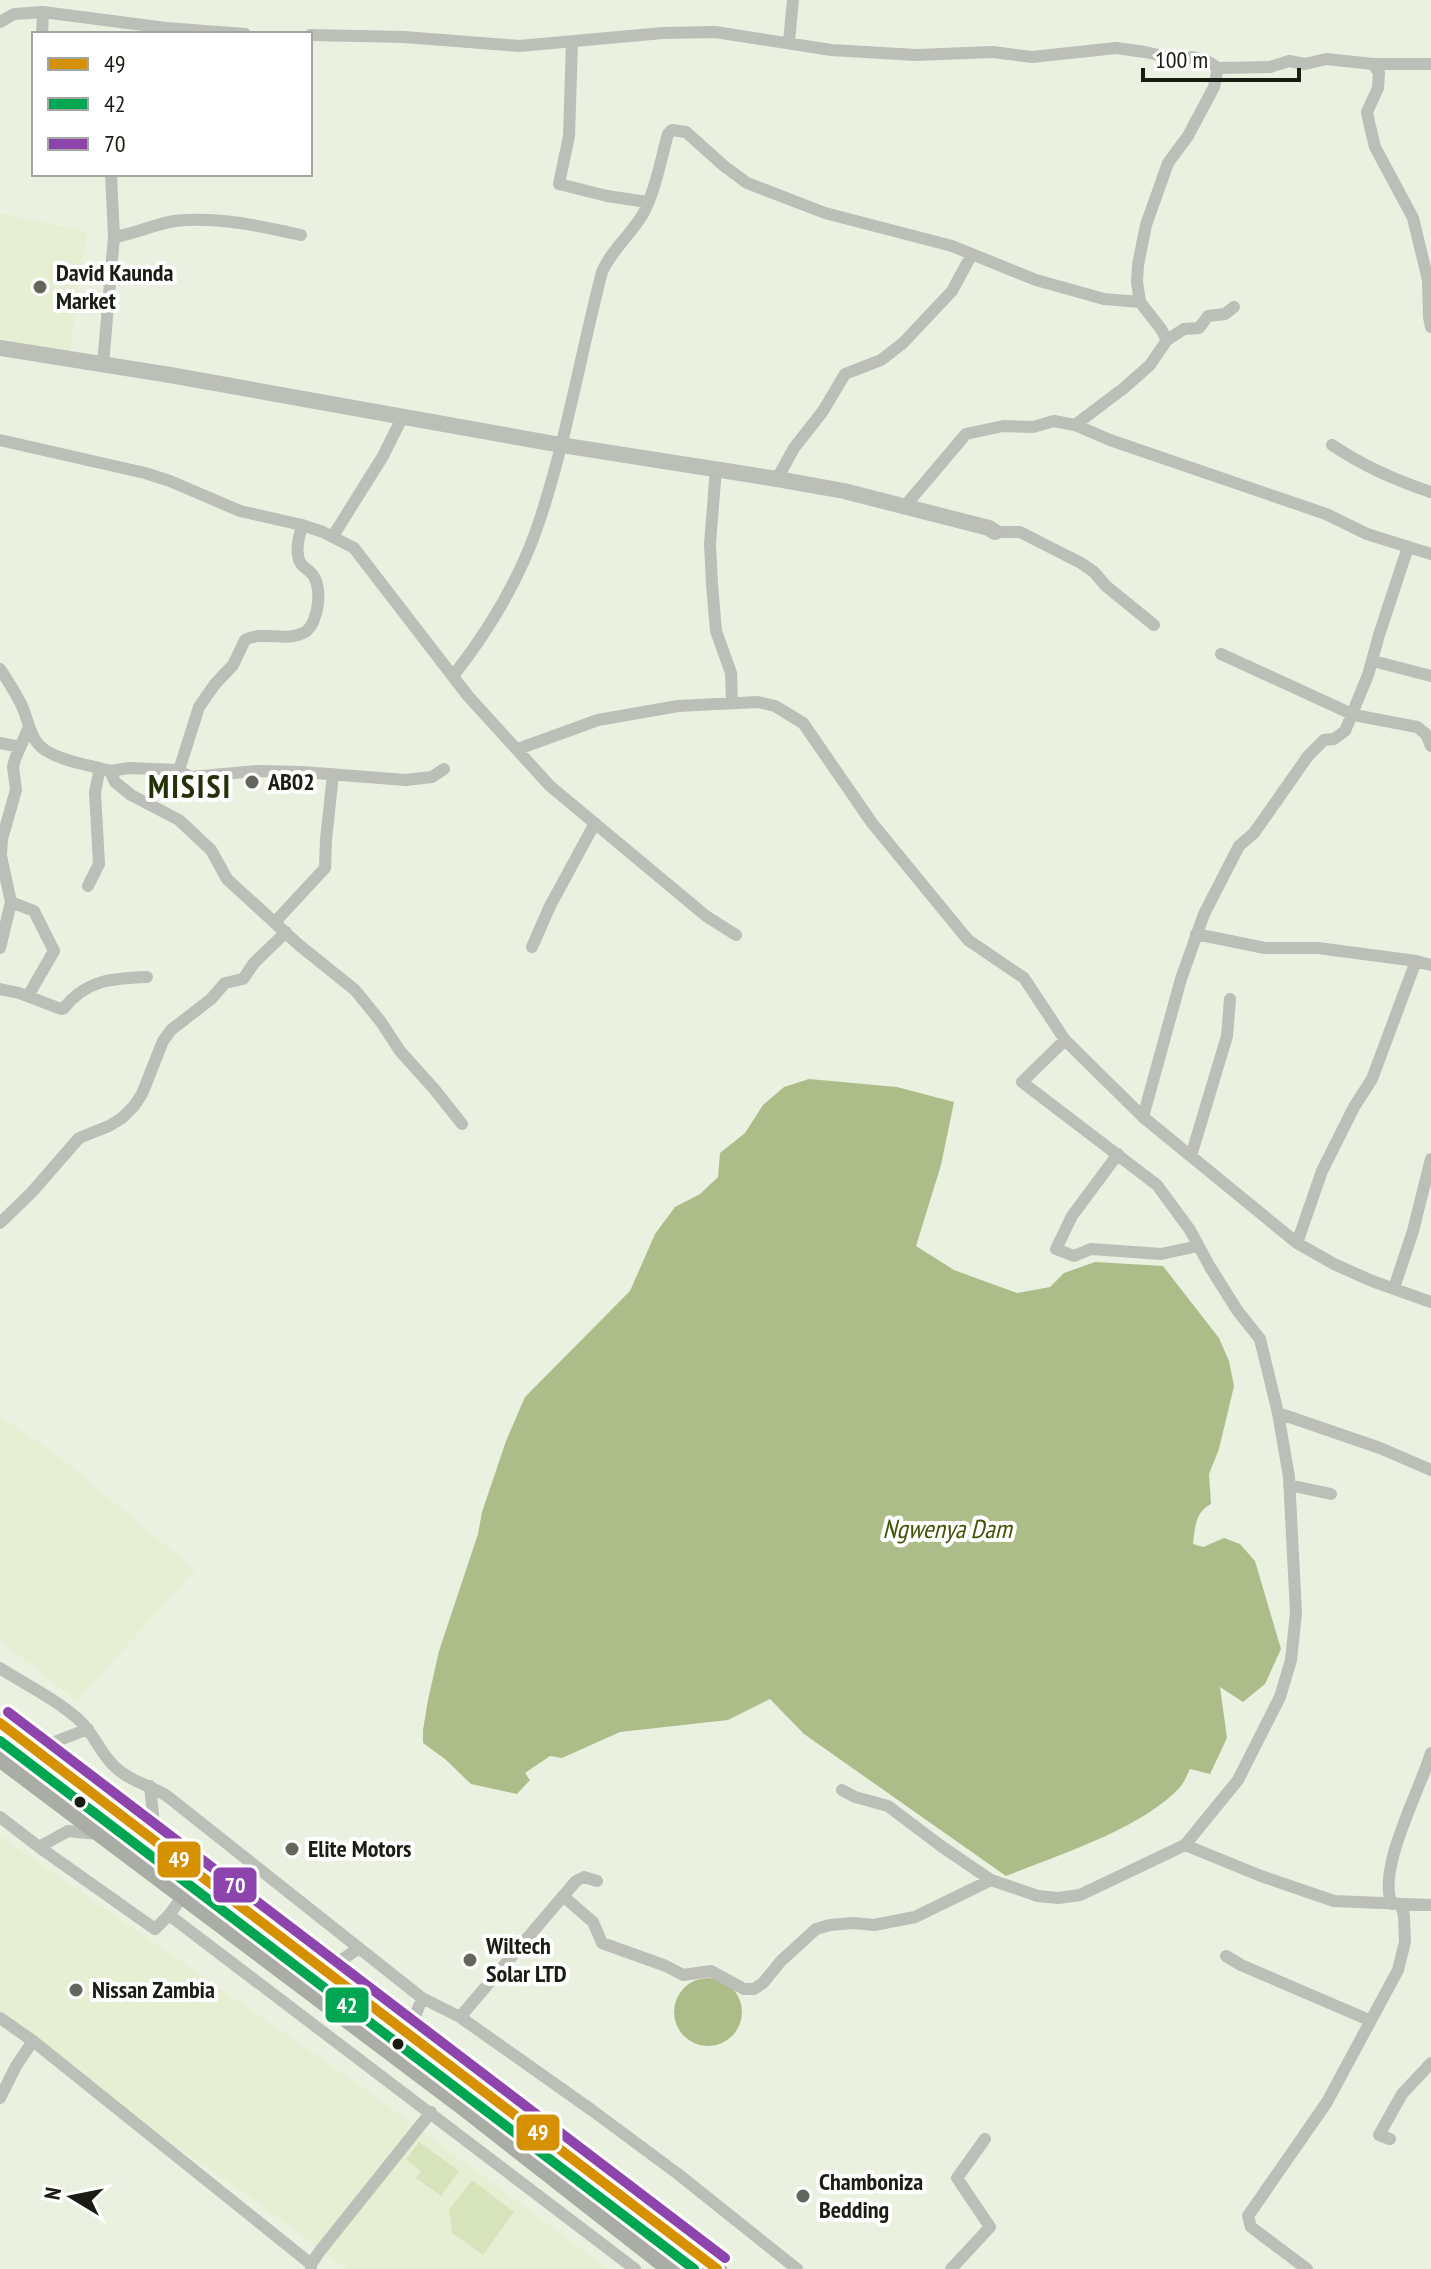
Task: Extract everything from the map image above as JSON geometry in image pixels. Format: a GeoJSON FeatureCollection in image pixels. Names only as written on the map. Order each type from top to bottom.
{"type":"FeatureCollection","features":[{"type":"Feature","properties":{"kind":"main road"},"geometry":{"type":"LineString","coordinates":[[0,1723],[717,2269]]}},
{"type":"Feature","properties":{"kind":"main road"},"geometry":{"type":"LineString","coordinates":[[0,1757],[464,2106],[672,2269]]}},
{"type":"Feature","properties":{"kind":"street"},"geometry":{"type":"LineString","coordinates":[[789,42],[793,0]]}},
{"type":"Feature","properties":{"kind":"street"},"geometry":{"type":"LineString","coordinates":[[42,32],[43,12]]}},
{"type":"Feature","properties":{"kind":"street"},"geometry":{"type":"LineString","coordinates":[[0,22],[14,14],[43,12],[219,32]]}},
{"type":"Feature","properties":{"kind":"street"},"geometry":{"type":"LineString","coordinates":[[312,35],[404,37],[519,46],[663,33],[715,32],[831,50],[916,55],[993,52],[1032,57],[1116,48],[1181,60],[1192,57],[1218,68],[1270,67],[1289,61],[1305,64],[1326,59],[1373,64],[1431,64]]}},
{"type":"Feature","properties":{"kind":"street"},"geometry":{"type":"LineString","coordinates":[[572,42],[569,136],[559,184],[647,202]]}},
{"type":"Feature","properties":{"kind":"street"},"geometry":{"type":"LineString","coordinates":[[1373,64],[1379,73],[1378,88],[1367,112],[1369,122],[1375,147],[1413,218],[1428,280],[1431,327]]}},
{"type":"Feature","properties":{"kind":"street"},"geometry":{"type":"LineString","coordinates":[[1167,340],[1140,302],[1138,265],[1149,215],[1168,163],[1188,136],[1214,87],[1218,68]]}},
{"type":"Feature","properties":{"kind":"street"},"geometry":{"type":"LineString","coordinates":[[453,676],[478,642],[524,560],[541,518],[602,272],[615,248],[635,226],[647,202],[668,134],[672,130],[691,135],[747,183],[825,213],[912,234],[1036,280],[1104,299],[1140,302]]}},
{"type":"Feature","properties":{"kind":"street"},"geometry":{"type":"LineString","coordinates":[[103,364],[114,237],[111,176]]}},
{"type":"Feature","properties":{"kind":"street"},"geometry":{"type":"LineString","coordinates":[[114,237],[159,224],[196,220],[252,225],[301,235]]}},
{"type":"Feature","properties":{"kind":"street"},"geometry":{"type":"LineString","coordinates":[[777,479],[794,448],[823,411],[845,374],[881,360],[903,343],[952,291],[972,254]]}},
{"type":"Feature","properties":{"kind":"street"},"geometry":{"type":"LineString","coordinates":[[1075,425],[1150,365],[1167,340],[1184,329],[1199,328],[1208,316],[1225,314],[1234,307]]}},
{"type":"Feature","properties":{"kind":"street"},"geometry":{"type":"LineString","coordinates":[[0,348],[844,491],[995,532],[1020,532],[1094,572],[1106,586],[1154,625]]}},
{"type":"Feature","properties":{"kind":"street"},"geometry":{"type":"LineString","coordinates":[[333,536],[383,456],[402,418]]}},
{"type":"Feature","properties":{"kind":"street"},"geometry":{"type":"LineString","coordinates":[[905,506],[966,434],[1003,426],[1033,427],[1054,421],[1075,425],[1110,440],[1326,514],[1367,534],[1408,547],[1429,549]]}},
{"type":"Feature","properties":{"kind":"street"},"geometry":{"type":"LineString","coordinates":[[0,440],[145,473],[240,511],[302,525],[333,536],[354,548],[484,716],[550,786],[706,916],[736,935]]}},
{"type":"Feature","properties":{"kind":"street"},"geometry":{"type":"LineString","coordinates":[[1332,445],[1410,485],[1431,492]]}},
{"type":"Feature","properties":{"kind":"street"},"geometry":{"type":"LineString","coordinates":[[716,468],[710,544],[712,584],[716,631],[731,673],[732,702]]}},
{"type":"Feature","properties":{"kind":"street"},"geometry":{"type":"LineString","coordinates":[[177,770],[199,707],[233,665],[245,640],[259,635],[297,635],[310,627],[318,592],[312,574],[302,566],[298,555],[302,525]]}},
{"type":"Feature","properties":{"kind":"street"},"geometry":{"type":"LineString","coordinates":[[1143,1117],[1181,979],[1214,892],[1239,846],[1254,833],[1308,756],[1324,740],[1334,739],[1345,731],[1354,715],[1408,547]]}},
{"type":"Feature","properties":{"kind":"street"},"geometry":{"type":"LineString","coordinates":[[1221,654],[1354,715],[1417,727],[1426,734],[1431,746]]}},
{"type":"Feature","properties":{"kind":"street"},"geometry":{"type":"LineString","coordinates":[[1373,661],[1431,676]]}},
{"type":"Feature","properties":{"kind":"street"},"geometry":{"type":"LineString","coordinates":[[0,669],[23,708],[29,727],[46,750],[105,770],[177,770],[191,777],[244,771],[420,780],[444,769]]}},
{"type":"Feature","properties":{"kind":"street"},"geometry":{"type":"LineString","coordinates":[[518,749],[598,720],[678,706],[732,702],[758,702],[775,706],[803,723],[872,823],[968,940],[1024,978],[1065,1040],[1143,1117],[1297,1243],[1334,1264],[1431,1302]]}},
{"type":"Feature","properties":{"kind":"street"},"geometry":{"type":"LineString","coordinates":[[0,948],[11,902],[1,856],[2,839],[16,790],[13,767],[29,727]]}},
{"type":"Feature","properties":{"kind":"street"},"geometry":{"type":"LineString","coordinates":[[0,743],[20,747]]}},
{"type":"Feature","properties":{"kind":"street"},"geometry":{"type":"LineString","coordinates":[[88,886],[99,864],[95,792],[105,770]]}},
{"type":"Feature","properties":{"kind":"street"},"geometry":{"type":"LineString","coordinates":[[105,770],[131,795],[179,820],[211,850],[227,879],[355,990],[462,1124]]}},
{"type":"Feature","properties":{"kind":"street"},"geometry":{"type":"LineString","coordinates":[[275,922],[325,868],[333,774]]}},
{"type":"Feature","properties":{"kind":"street"},"geometry":{"type":"LineString","coordinates":[[532,947],[550,906],[595,823]]}},
{"type":"Feature","properties":{"kind":"street"},"geometry":{"type":"LineString","coordinates":[[11,902],[34,911],[54,951],[28,996]]}},
{"type":"Feature","properties":{"kind":"street"},"geometry":{"type":"LineString","coordinates":[[0,1223],[79,1138],[122,1118],[134,1106],[171,1030],[211,999],[225,983],[243,979],[254,963],[286,932]]}},
{"type":"Feature","properties":{"kind":"street"},"geometry":{"type":"LineString","coordinates":[[1196,934],[1265,948],[1318,948],[1431,965]]}},
{"type":"Feature","properties":{"kind":"street"},"geometry":{"type":"LineString","coordinates":[[1297,1243],[1322,1171],[1354,1107],[1372,1079],[1416,961]]}},
{"type":"Feature","properties":{"kind":"street"},"geometry":{"type":"LineString","coordinates":[[0,989],[64,1008],[86,988],[106,981],[147,977]]}},
{"type":"Feature","properties":{"kind":"street"},"geometry":{"type":"LineString","coordinates":[[1191,1156],[1227,1036],[1230,999]]}},
{"type":"Feature","properties":{"kind":"street"},"geometry":{"type":"LineString","coordinates":[[842,1790],[888,1806],[991,1880],[1038,1896],[1058,1898],[1080,1895],[1185,1845],[1238,1780],[1280,1697],[1291,1660],[1296,1613],[1289,1485],[1278,1413],[1260,1339],[1237,1310],[1190,1230],[1157,1185],[1022,1082],[1065,1040]]}},
{"type":"Feature","properties":{"kind":"street"},"geometry":{"type":"LineString","coordinates":[[1118,1154],[1072,1216],[1056,1249],[1074,1256],[1091,1249],[1161,1254],[1198,1246]]}},
{"type":"Feature","properties":{"kind":"street"},"geometry":{"type":"LineString","coordinates":[[1394,1288],[1413,1231],[1431,1159]]}},
{"type":"Feature","properties":{"kind":"street"},"geometry":{"type":"LineString","coordinates":[[1278,1413],[1380,1448],[1431,1470]]}},
{"type":"Feature","properties":{"kind":"street"},"geometry":{"type":"LineString","coordinates":[[1289,1485],[1331,1494]]}},
{"type":"Feature","properties":{"kind":"street"},"geometry":{"type":"LineString","coordinates":[[0,1668],[77,1718],[114,1766],[132,1779],[167,1796],[422,1998],[460,2017],[678,2174],[797,2269]]}},
{"type":"Feature","properties":{"kind":"street"},"geometry":{"type":"LineString","coordinates":[[36,1749],[88,1729]]}},
{"type":"Feature","properties":{"kind":"street"},"geometry":{"type":"LineString","coordinates":[[1307,2269],[1251,2227],[1248,2216],[1327,2102],[1398,1970],[1405,1942],[1404,1916],[1389,1898],[1390,1869],[1431,1753]]}},
{"type":"Feature","properties":{"kind":"street"},"geometry":{"type":"LineString","coordinates":[[150,1786],[156,1842]]}},
{"type":"Feature","properties":{"kind":"street"},"geometry":{"type":"LineString","coordinates":[[0,1817],[155,1929],[183,1896]]}},
{"type":"Feature","properties":{"kind":"street"},"geometry":{"type":"LineString","coordinates":[[39,1847],[68,1831],[104,1836]]}},
{"type":"Feature","properties":{"kind":"street"},"geometry":{"type":"LineString","coordinates":[[1185,1845],[1334,1901],[1431,1905]]}},
{"type":"Feature","properties":{"kind":"street"},"geometry":{"type":"LineString","coordinates":[[460,2017],[576,1881],[584,1877],[597,1881]]}},
{"type":"Feature","properties":{"kind":"street"},"geometry":{"type":"LineString","coordinates":[[564,1897],[593,1922],[602,1943],[683,1975],[711,1971],[744,1989],[754,1989],[816,1929],[853,1923],[874,1925],[915,1917],[991,1880]]}},
{"type":"Feature","properties":{"kind":"street"},"geometry":{"type":"LineString","coordinates":[[169,1915],[635,2269]]}},
{"type":"Feature","properties":{"kind":"street"},"geometry":{"type":"LineString","coordinates":[[327,1970],[359,1948]]}},
{"type":"Feature","properties":{"kind":"street"},"geometry":{"type":"LineString","coordinates":[[1226,1956],[1369,2020]]}},
{"type":"Feature","properties":{"kind":"street"},"geometry":{"type":"LineString","coordinates":[[409,2033],[422,1998]]}},
{"type":"Feature","properties":{"kind":"street"},"geometry":{"type":"LineString","coordinates":[[0,2018],[33,2041],[311,2267],[431,2112]]}},
{"type":"Feature","properties":{"kind":"street"},"geometry":{"type":"LineString","coordinates":[[0,2098],[33,2041]]}},
{"type":"Feature","properties":{"kind":"street"},"geometry":{"type":"LineString","coordinates":[[1390,2139],[1379,2135],[1402,2094],[1431,2063]]}},
{"type":"Feature","properties":{"kind":"street"},"geometry":{"type":"LineString","coordinates":[[449,2126],[464,2106]]}},
{"type":"Feature","properties":{"kind":"street"},"geometry":{"type":"LineString","coordinates":[[951,2269],[990,2227],[957,2178],[985,2139]]}},
{"type":"Feature","properties":{"kind":"shaded area","name":"David Kaunda Market"},"geometry":{"type":"Polygon","coordinates":[[[0,213],[87,232],[69,357],[0,342],[0,213]]]}},
{"type":"Feature","properties":{"kind":"shaded area"},"geometry":{"type":"Polygon","coordinates":[[[0,1417],[57,1455],[195,1570],[77,1701],[0,1641],[0,1417]]]}},
{"type":"Feature","properties":{"kind":"shaded area"},"geometry":{"type":"Polygon","coordinates":[[[0,1836],[368,2091],[608,2269],[347,2269],[247,2195],[0,2026],[0,1836]]]}},
{"type":"Feature","properties":{"kind":"shaded area"},"geometry":{"type":"Polygon","coordinates":[[[419,2142],[459,2171],[441,2196],[416,2178],[421,2171],[406,2160],[419,2142]]]}},
{"type":"Feature","properties":{"kind":"shaded area"},"geometry":{"type":"Polygon","coordinates":[[[472,2180],[514,2212],[483,2255],[452,2233],[449,2210],[472,2180]]]}},
{"type":"Feature","properties":{"kind":"water","name":"Ngwenya Dam"},"geometry":{"type":"Polygon","coordinates":[[[809,1079],[897,1087],[954,1102],[941,1165],[916,1246],[954,1270],[1017,1293],[1050,1287],[1064,1273],[1095,1262],[1163,1266],[1219,1338],[1229,1361],[1234,1386],[1219,1449],[1209,1474],[1211,1504],[1199,1516],[1193,1544],[1203,1547],[1224,1538],[1240,1544],[1255,1561],[1281,1649],[1265,1684],[1243,1702],[1220,1687],[1227,1738],[1210,1774],[1190,1769],[1181,1786],[1145,1815],[1099,1839],[1006,1876],[804,1734],[770,1699],[728,1720],[620,1732],[562,1758],[550,1756],[525,1773],[530,1780],[517,1794],[471,1784],[423,1743],[428,1700],[439,1651],[506,1441],[525,1397],[630,1291],[655,1234],[675,1207],[700,1194],[718,1177],[720,1153],[745,1133],[763,1105],[784,1087],[809,1079]]]}},
{"type":"Feature","properties":{"kind":"water"},"geometry":{"type":"Polygon","coordinates":[[[708,1978],[732,1988],[742,2012],[732,2036],[708,2046],[684,2036],[674,2012],[684,1988],[708,1978]]]}},
{"type":"Feature","properties":{"kind":"transit line","name":"70"},"geometry":{"type":"LineString","coordinates":[[8,1712],[725,2258]]}},
{"type":"Feature","properties":{"kind":"transit line","name":"49"},"geometry":{"type":"LineString","coordinates":[[0,1723],[717,2269]]}},
{"type":"Feature","properties":{"kind":"transit line","name":"42"},"geometry":{"type":"LineString","coordinates":[[0,1741],[694,2269]]}},
{"type":"Feature","properties":{"kind":"place","name":"David Kaunda Market"},"geometry":{"type":"Point","coordinates":[40,287]}},
{"type":"Feature","properties":{"kind":"place","name":"AB02"},"geometry":{"type":"Point","coordinates":[252,782]}},
{"type":"Feature","properties":{"kind":"place","name":"Elite Motors"},"geometry":{"type":"Point","coordinates":[292,1849]}},
{"type":"Feature","properties":{"kind":"place","name":"Wiltech Solar LTD"},"geometry":{"type":"Point","coordinates":[470,1960]}},
{"type":"Feature","properties":{"kind":"place","name":"Nissan Zambia"},"geometry":{"type":"Point","coordinates":[76,1990]}},
{"type":"Feature","properties":{"kind":"place","name":"Chamboniza Bedding"},"geometry":{"type":"Point","coordinates":[803,2196]}},
{"type":"Feature","properties":{"kind":"district","name":"MISISI"},"geometry":{"type":"Point","coordinates":[190,787]}}]}
